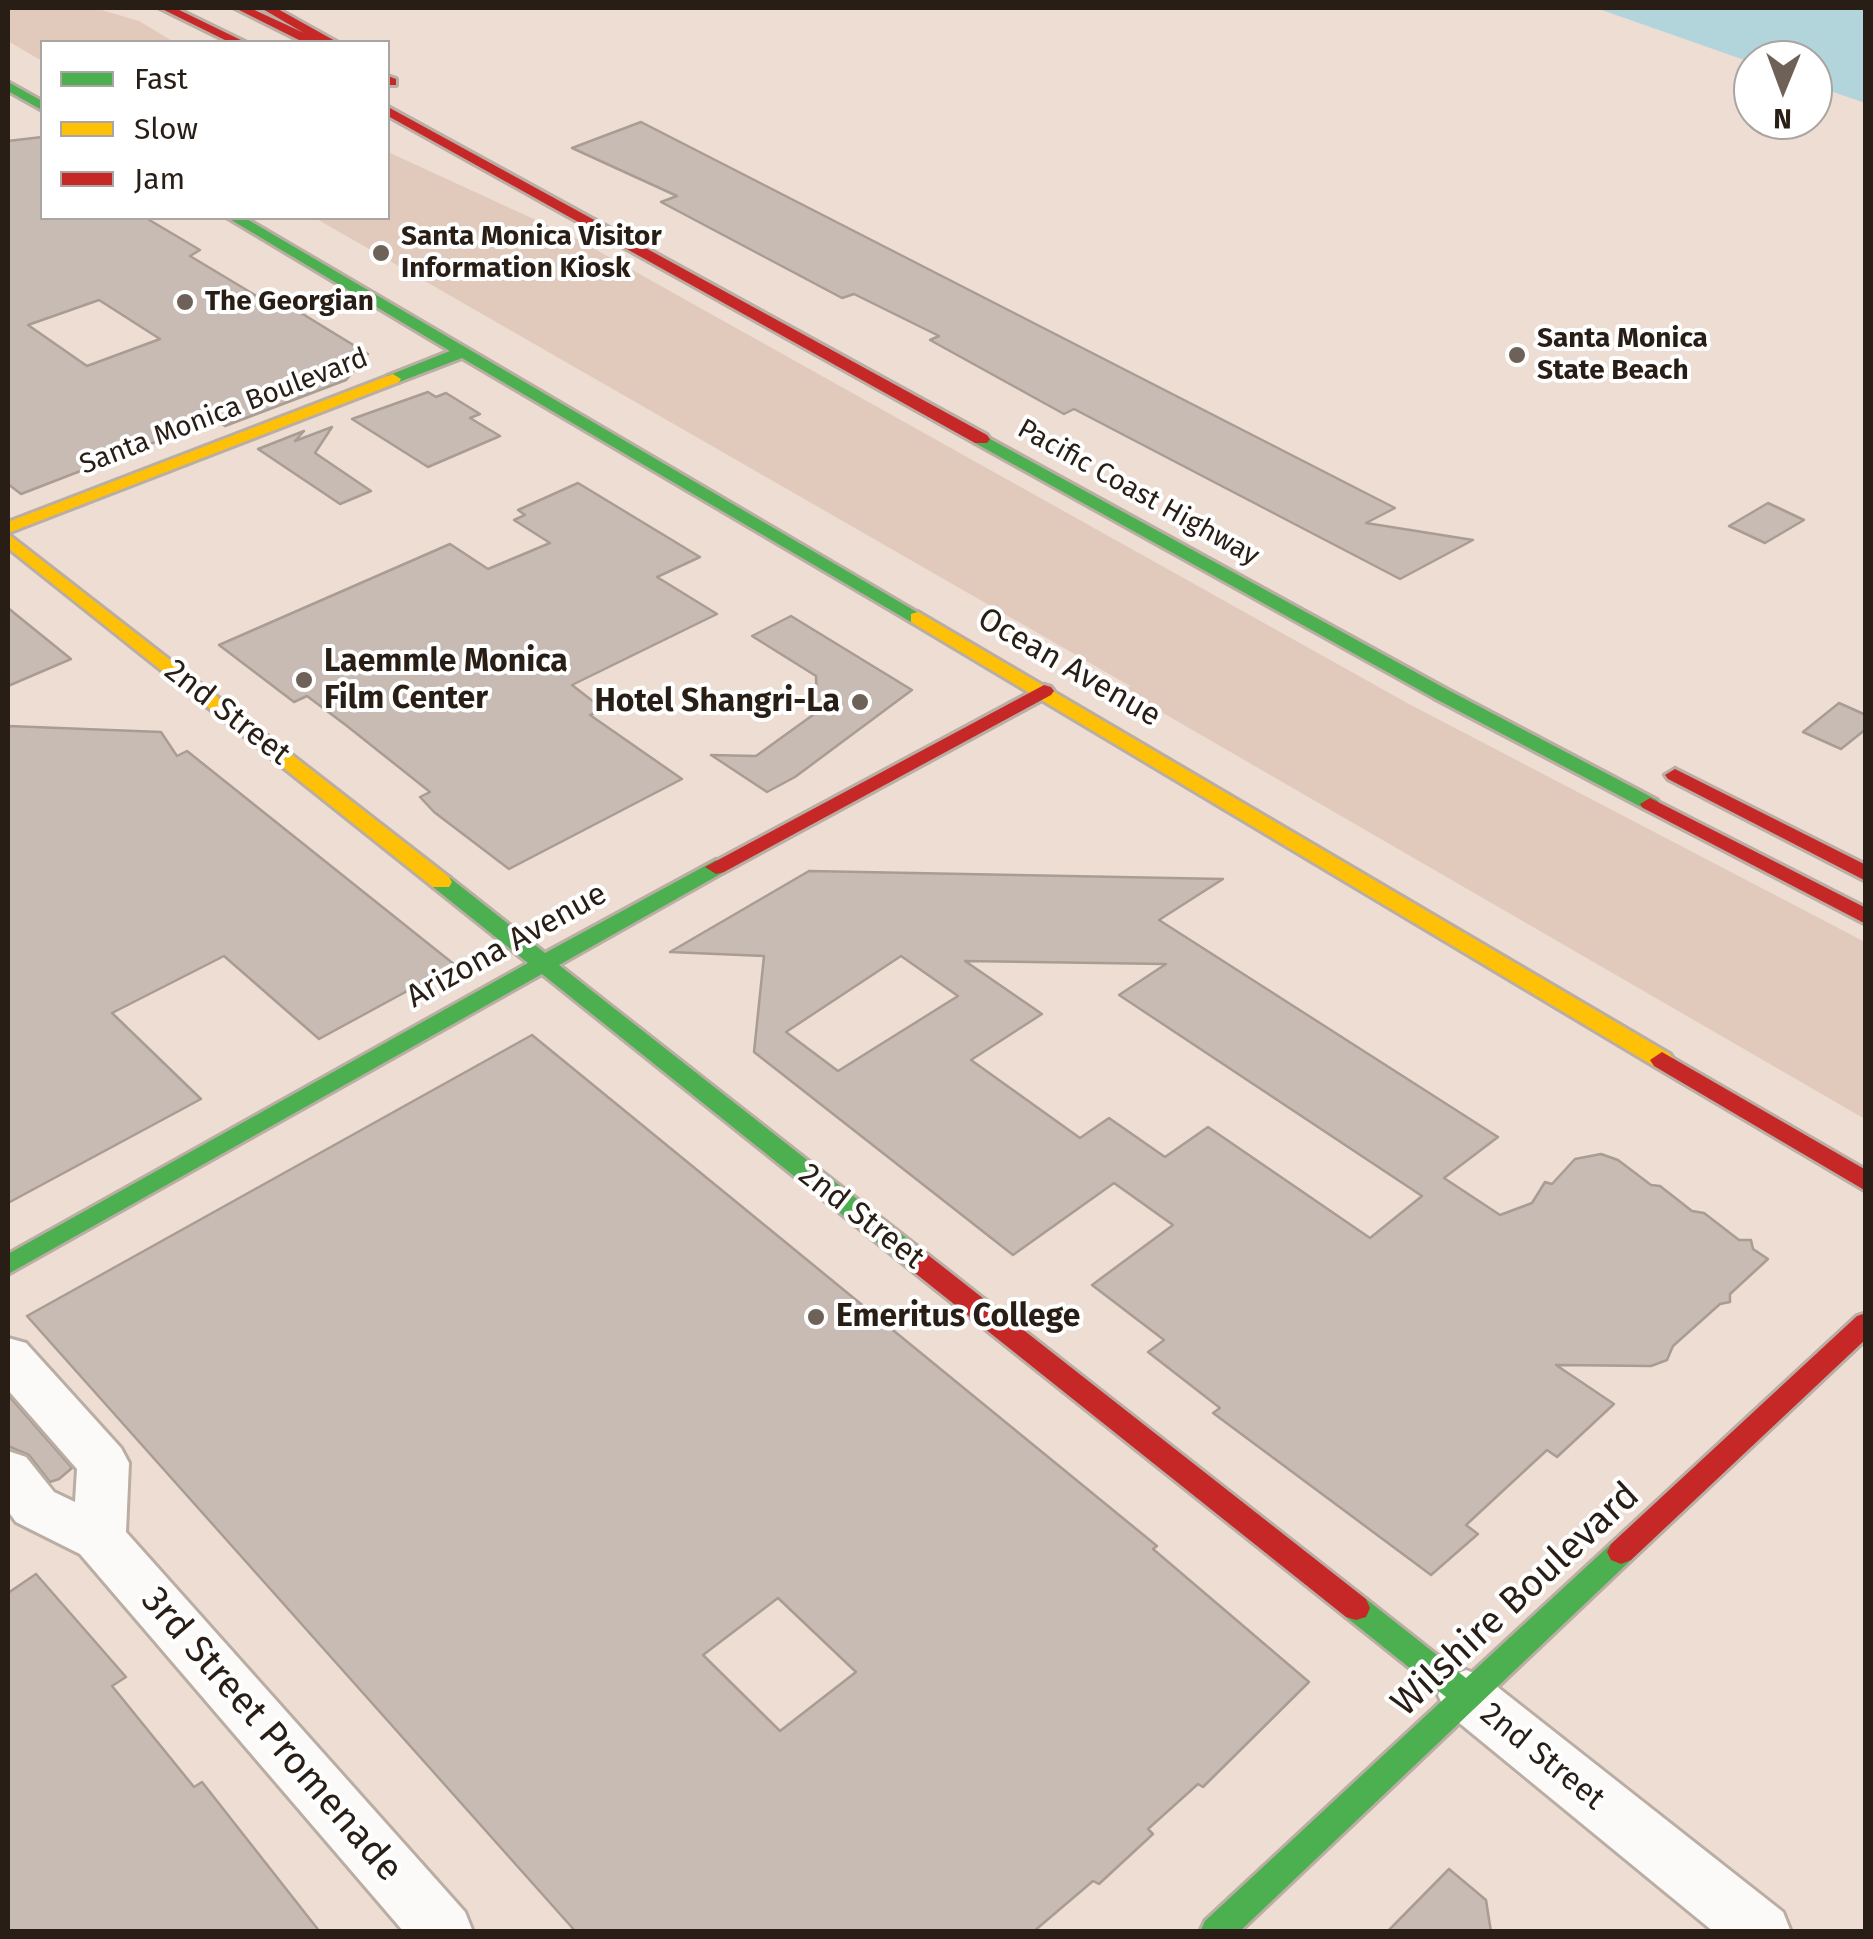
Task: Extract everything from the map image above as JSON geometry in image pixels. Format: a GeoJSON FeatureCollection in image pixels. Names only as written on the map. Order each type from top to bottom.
{"type":"FeatureCollection","features":[{"type":"Feature","properties":{"kind":"main road"},"geometry":{"type":"LineString","coordinates":[[166,8],[234,40]]}},
{"type":"Feature","properties":{"kind":"main road"},"geometry":{"type":"LineString","coordinates":[[206,8],[265,40]]}},
{"type":"Feature","properties":{"kind":"main road"},"geometry":{"type":"LineString","coordinates":[[240,8],[308,40]]}},
{"type":"Feature","properties":{"kind":"main road"},"geometry":{"type":"LineString","coordinates":[[267,8],[326,40]]}},
{"type":"Feature","properties":{"kind":"main road"},"geometry":{"type":"LineString","coordinates":[[390,82],[417,97]]}},
{"type":"Feature","properties":{"kind":"main road"},"geometry":{"type":"LineString","coordinates":[[8,86],[40,105]]}},
{"type":"Feature","properties":{"kind":"main road","name":"Pacific Coast Highway"},"geometry":{"type":"LineString","coordinates":[[390,112],[1441,694],[1866,918]]}},
{"type":"Feature","properties":{"kind":"main road"},"geometry":{"type":"LineString","coordinates":[[16,124],[40,117]]}},
{"type":"Feature","properties":{"kind":"main road"},"geometry":{"type":"LineString","coordinates":[[390,121],[470,158]]}},
{"type":"Feature","properties":{"kind":"main road","name":"Ocean Avenue"},"geometry":{"type":"LineString","coordinates":[[238,220],[1044,692],[1866,1182]]}},
{"type":"Feature","properties":{"kind":"main road","name":"Santa Monica Boulevard"},"geometry":{"type":"LineString","coordinates":[[8,528],[463,352]]}},
{"type":"Feature","properties":{"kind":"main road","name":"2nd Street"},"geometry":{"type":"LineString","coordinates":[[8,539],[1466,1695]]}},
{"type":"Feature","properties":{"kind":"main road","name":"Arizona Avenue"},"geometry":{"type":"LineString","coordinates":[[8,1265],[542,963],[1044,692]]}},
{"type":"Feature","properties":{"kind":"main road"},"geometry":{"type":"LineString","coordinates":[[1652,764],[1866,874]]}},
{"type":"Feature","properties":{"kind":"main road","name":"Wilshire Boulevard"},"geometry":{"type":"LineString","coordinates":[[1216,1932],[1866,1323]]}},
{"type":"Feature","properties":{"kind":"street"},"geometry":{"type":"LineString","coordinates":[[8,1357],[103,1462],[99,1538]]}},
{"type":"Feature","properties":{"kind":"street","name":"3rd Street Promenade"},"geometry":{"type":"LineString","coordinates":[[8,1472],[35,1506],[99,1538],[443,1932]]}},
{"type":"Feature","properties":{"kind":"street","name":"2nd Street"},"geometry":{"type":"LineString","coordinates":[[1466,1695],[1761,1932]]}},
{"type":"Feature","properties":{"kind":"shaded area"},"geometry":{"type":"Polygon","coordinates":[[[8,8],[95,8],[139,21],[171,40],[40,40],[40,60],[8,41],[8,8]]]}},
{"type":"Feature","properties":{"kind":"shaded area"},"geometry":{"type":"Polygon","coordinates":[[[390,153],[575,238],[1409,704],[1865,942],[1865,1119],[1125,691],[1130,686],[318,220],[390,220],[390,153]]]}},
{"type":"Feature","properties":{"kind":"water"},"geometry":{"type":"Polygon","coordinates":[[[1596,8],[1865,8],[1865,103],[1833,92],[1833,40],[1733,40],[1733,56],[1596,8]]]}},
{"type":"Feature","properties":{"kind":"building"},"geometry":{"type":"Polygon","coordinates":[[[641,122],[1395,508],[1366,523],[1473,540],[1400,579],[1074,409],[1064,414],[930,340],[939,336],[854,294],[842,298],[661,202],[677,196],[572,148],[641,122]]]}},
{"type":"Feature","properties":{"kind":"building"},"geometry":{"type":"Polygon","coordinates":[[[40,137],[40,220],[149,220],[200,250],[190,256],[265,301],[275,297],[368,354],[346,380],[225,426],[215,419],[21,494],[8,484],[8,141],[40,137]],[[99,300],[28,325],[87,366],[160,339],[99,300]]]}},
{"type":"Feature","properties":{"kind":"building"},"geometry":{"type":"Polygon","coordinates":[[[428,392],[436,397],[446,393],[480,414],[470,418],[500,436],[428,467],[352,419],[428,392]]]}},
{"type":"Feature","properties":{"kind":"building"},"geometry":{"type":"Polygon","coordinates":[[[332,427],[315,453],[371,491],[340,504],[258,449],[304,431],[295,441],[332,427]]]}},
{"type":"Feature","properties":{"kind":"building"},"geometry":{"type":"Polygon","coordinates":[[[578,483],[700,557],[657,577],[717,614],[572,685],[603,709],[590,715],[682,779],[509,869],[434,812],[420,797],[430,792],[347,726],[307,696],[294,702],[219,645],[450,544],[488,569],[550,543],[514,520],[525,515],[518,510],[578,483]]]}},
{"type":"Feature","properties":{"kind":"building"},"geometry":{"type":"Polygon","coordinates":[[[1768,503],[1804,520],[1765,543],[1729,526],[1768,503]]]}},
{"type":"Feature","properties":{"kind":"building"},"geometry":{"type":"Polygon","coordinates":[[[8,608],[71,659],[8,686],[8,608]]]}},
{"type":"Feature","properties":{"kind":"building","name":"Hotel Shangri-La"},"geometry":{"type":"Polygon","coordinates":[[[791,616],[912,690],[795,777],[767,792],[711,755],[756,756],[817,712],[816,676],[752,636],[791,616]]]}},
{"type":"Feature","properties":{"kind":"building"},"geometry":{"type":"Polygon","coordinates":[[[1839,703],[1866,715],[1866,729],[1841,749],[1803,732],[1839,703]]]}},
{"type":"Feature","properties":{"kind":"building"},"geometry":{"type":"Polygon","coordinates":[[[8,726],[161,732],[177,756],[187,751],[455,965],[319,1039],[224,956],[112,1013],[201,1099],[8,1203],[8,726]]]}},
{"type":"Feature","properties":{"kind":"building"},"geometry":{"type":"Polygon","coordinates":[[[809,871],[1223,879],[1159,920],[1498,1137],[1444,1178],[1500,1215],[1532,1203],[1545,1182],[1552,1184],[1575,1159],[1601,1154],[1618,1160],[1651,1185],[1660,1186],[1692,1211],[1704,1213],[1739,1240],[1751,1240],[1753,1249],[1768,1259],[1730,1294],[1730,1302],[1720,1304],[1673,1346],[1667,1360],[1651,1366],[1556,1365],[1614,1404],[1557,1457],[1547,1450],[1466,1525],[1478,1534],[1431,1575],[1213,1413],[1220,1408],[1148,1352],[1164,1340],[1092,1285],[1173,1225],[1114,1183],[1013,1255],[754,1052],[764,956],[670,952],[809,871]],[[901,956],[786,1032],[838,1071],[958,996],[901,956]],[[965,961],[1042,1014],[971,1060],[1080,1138],[1109,1118],[1165,1157],[1208,1127],[1370,1238],[1422,1196],[1119,995],[1166,964],[965,961]]]}},
{"type":"Feature","properties":{"kind":"building"},"geometry":{"type":"Polygon","coordinates":[[[532,1035],[1157,1546],[1153,1549],[1309,1682],[1203,1787],[1198,1784],[1148,1829],[1153,1834],[1099,1884],[1093,1881],[1033,1932],[576,1932],[27,1316],[532,1035]],[[778,1598],[703,1655],[780,1731],[856,1672],[778,1598]]]}},
{"type":"Feature","properties":{"kind":"building"},"geometry":{"type":"Polygon","coordinates":[[[8,1395],[72,1468],[59,1479],[50,1482],[29,1455],[8,1446],[8,1395]]]}},
{"type":"Feature","properties":{"kind":"building"},"geometry":{"type":"Polygon","coordinates":[[[36,1574],[126,1677],[112,1686],[194,1787],[202,1782],[320,1932],[8,1932],[8,1593],[36,1574]]]}},
{"type":"Feature","properties":{"kind":"building"},"geometry":{"type":"Polygon","coordinates":[[[1449,1869],[1486,1900],[1491,1932],[1387,1932],[1449,1869]]]}},
{"type":"Feature","properties":{"kind":"traffic: fast"},"geometry":{"type":"LineString","coordinates":[[8,86],[40,105]]}},
{"type":"Feature","properties":{"kind":"traffic: fast"},"geometry":{"type":"LineString","coordinates":[[238,220],[463,352]]}},
{"type":"Feature","properties":{"kind":"traffic: fast"},"geometry":{"type":"LineString","coordinates":[[393,379],[463,352],[918,618]]}},
{"type":"Feature","properties":{"kind":"traffic: fast"},"geometry":{"type":"LineString","coordinates":[[981,439],[1441,694],[1650,804]]}},
{"type":"Feature","properties":{"kind":"traffic: fast"},"geometry":{"type":"LineString","coordinates":[[8,1265],[716,867]]}},
{"type":"Feature","properties":{"kind":"traffic: fast"},"geometry":{"type":"LineString","coordinates":[[441,882],[919,1262]]}},
{"type":"Feature","properties":{"kind":"traffic: fast"},"geometry":{"type":"LineString","coordinates":[[1216,1932],[1621,1552]]}},
{"type":"Feature","properties":{"kind":"traffic: fast"},"geometry":{"type":"LineString","coordinates":[[1356,1608],[1466,1695]]}},
{"type":"Feature","properties":{"kind":"traffic: slow"},"geometry":{"type":"LineString","coordinates":[[8,528],[393,379]]}},
{"type":"Feature","properties":{"kind":"traffic: slow"},"geometry":{"type":"LineString","coordinates":[[8,539],[441,882]]}},
{"type":"Feature","properties":{"kind":"traffic: slow"},"geometry":{"type":"LineString","coordinates":[[918,618],[1662,1060]]}},
{"type":"Feature","properties":{"kind":"traffic: jam"},"geometry":{"type":"LineString","coordinates":[[166,8],[234,40]]}},
{"type":"Feature","properties":{"kind":"traffic: jam"},"geometry":{"type":"LineString","coordinates":[[241,8],[308,40]]}},
{"type":"Feature","properties":{"kind":"traffic: jam"},"geometry":{"type":"LineString","coordinates":[[267,8],[326,40]]}},
{"type":"Feature","properties":{"kind":"traffic: jam"},"geometry":{"type":"LineString","coordinates":[[390,112],[981,439]]}},
{"type":"Feature","properties":{"kind":"traffic: jam"},"geometry":{"type":"LineString","coordinates":[[716,867],[1044,691]]}},
{"type":"Feature","properties":{"kind":"traffic: jam"},"geometry":{"type":"LineString","coordinates":[[1675,775],[1866,874]]}},
{"type":"Feature","properties":{"kind":"traffic: jam"},"geometry":{"type":"LineString","coordinates":[[1650,804],[1866,917]]}},
{"type":"Feature","properties":{"kind":"traffic: jam"},"geometry":{"type":"LineString","coordinates":[[1662,1060],[1866,1182]]}},
{"type":"Feature","properties":{"kind":"traffic: jam"},"geometry":{"type":"LineString","coordinates":[[919,1262],[1356,1608]]}},
{"type":"Feature","properties":{"kind":"traffic: jam"},"geometry":{"type":"LineString","coordinates":[[1621,1552],[1866,1323]]}},
{"type":"Feature","properties":{"kind":"place","name":"Santa Monica Visitor Information Kiosk"},"geometry":{"type":"Point","coordinates":[381,253]}},
{"type":"Feature","properties":{"kind":"place","name":"The Georgian"},"geometry":{"type":"Point","coordinates":[185,302]}},
{"type":"Feature","properties":{"kind":"place","name":"Santa Monica State Beach"},"geometry":{"type":"Point","coordinates":[1517,355]}},
{"type":"Feature","properties":{"kind":"place","name":"Laemmle Monica Film Center"},"geometry":{"type":"Point","coordinates":[304,680]}},
{"type":"Feature","properties":{"kind":"place","name":"Hotel Shangri-La"},"geometry":{"type":"Point","coordinates":[860,702]}},
{"type":"Feature","properties":{"kind":"place","name":"Emeritus College"},"geometry":{"type":"Point","coordinates":[816,1317]}}]}
